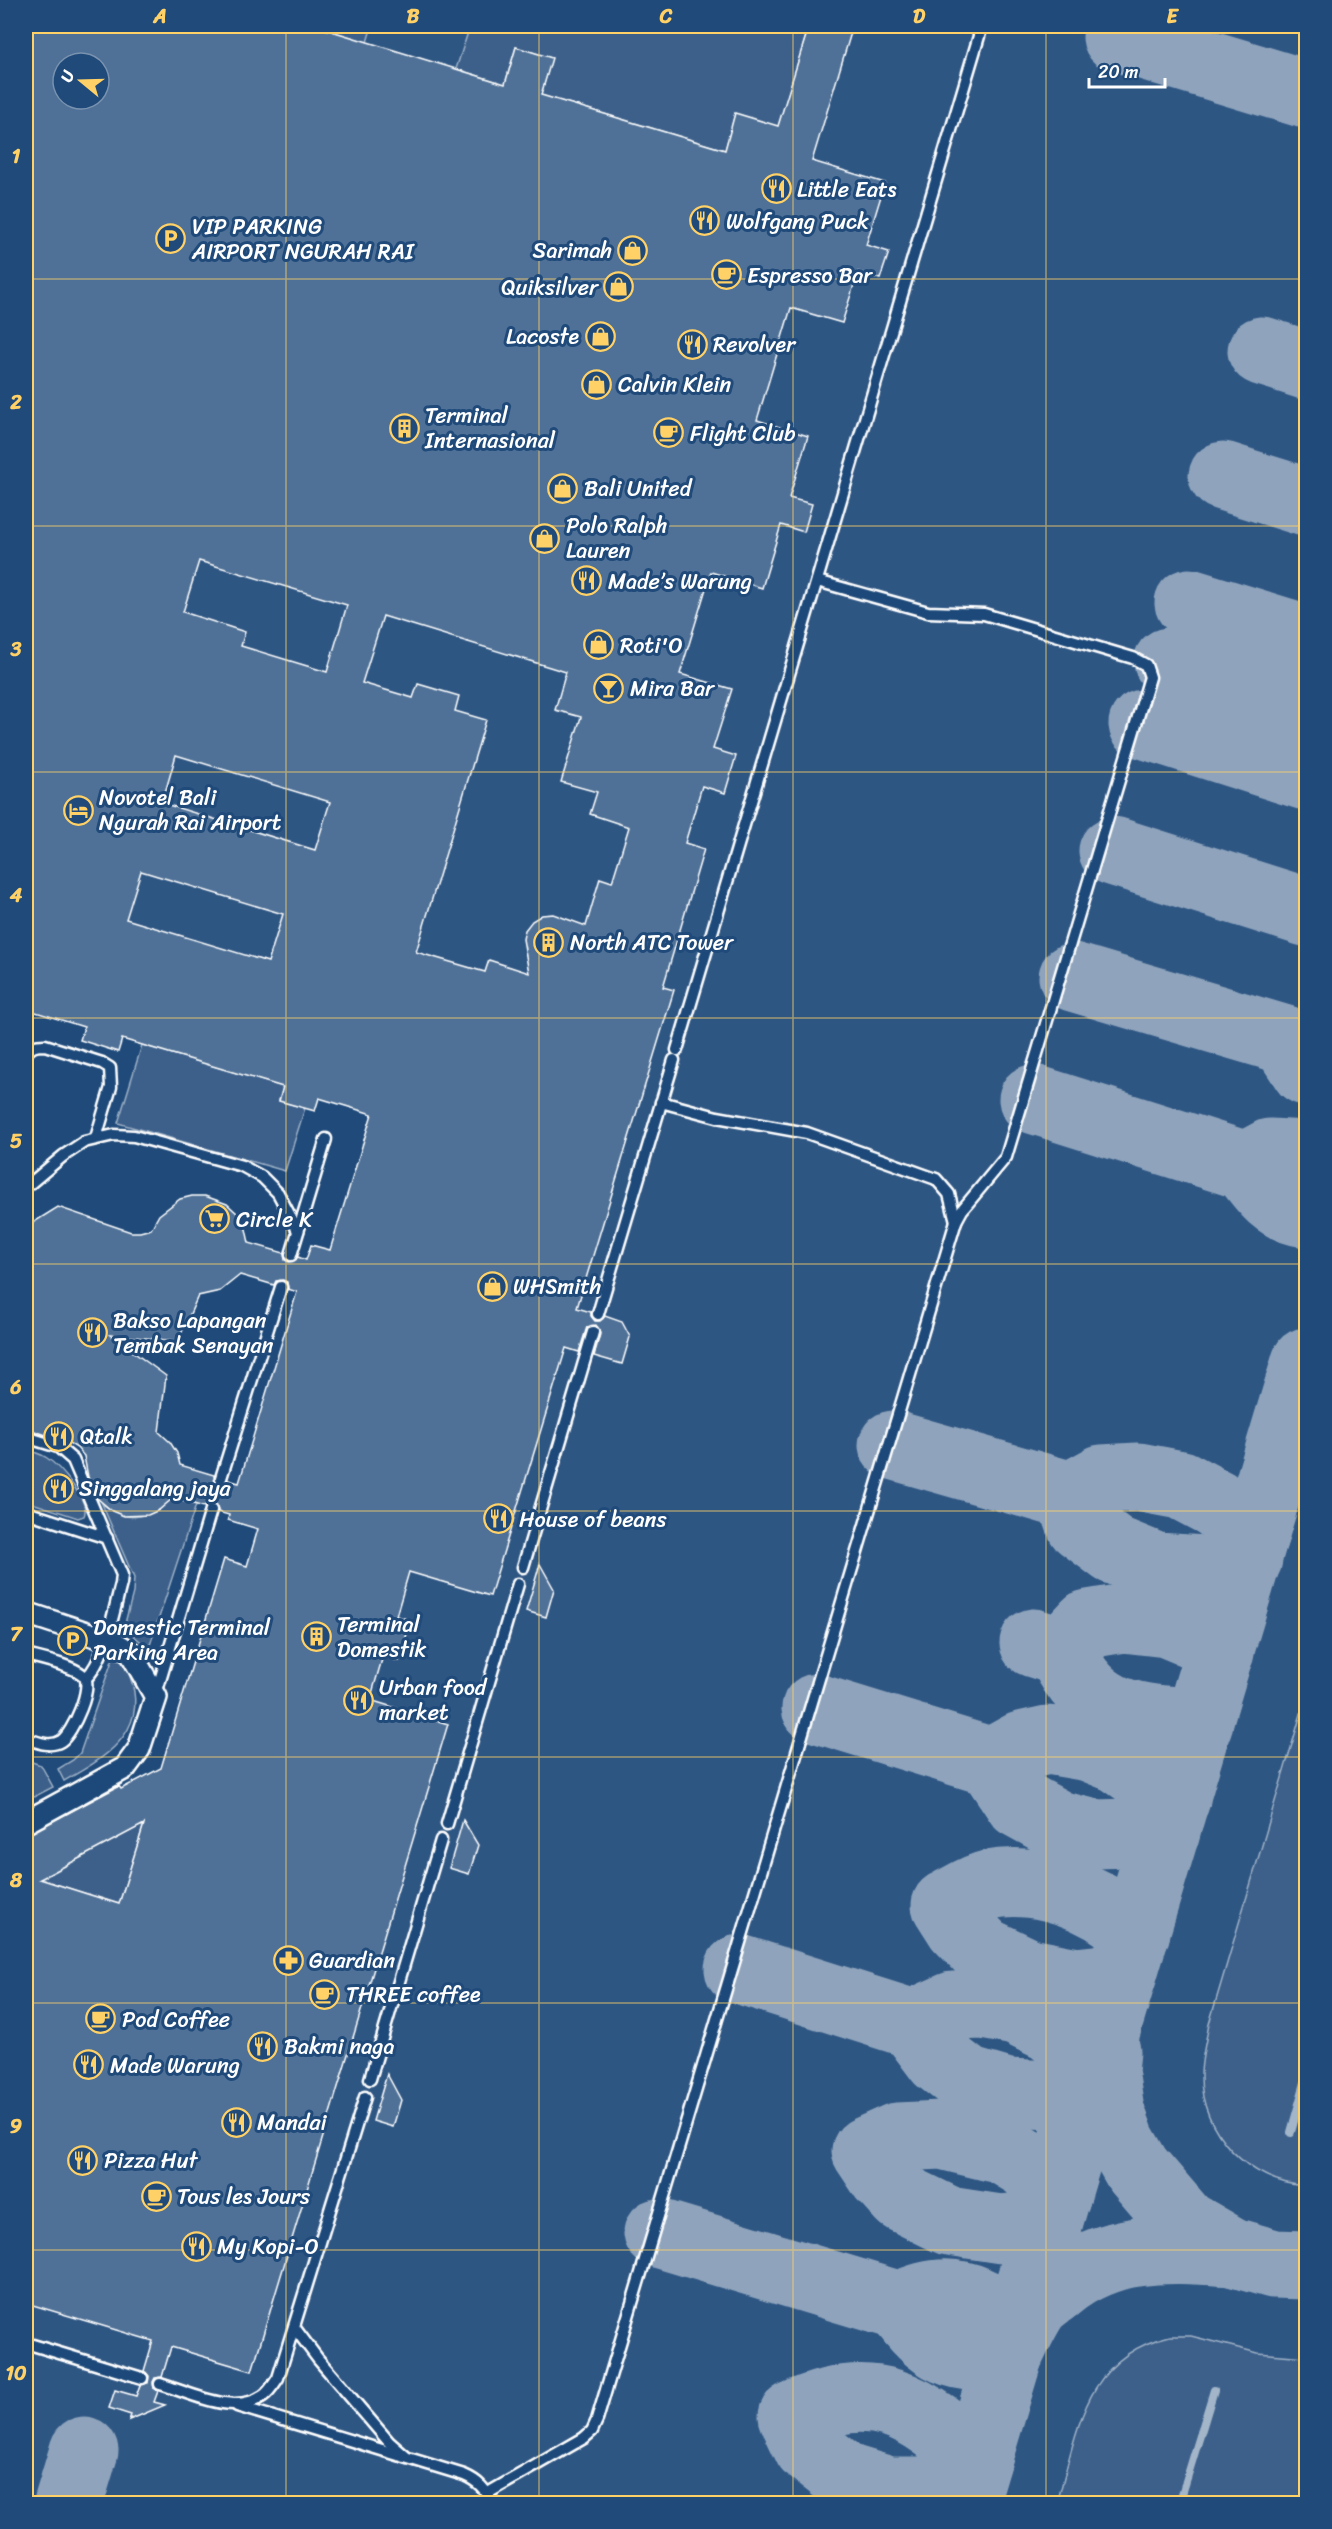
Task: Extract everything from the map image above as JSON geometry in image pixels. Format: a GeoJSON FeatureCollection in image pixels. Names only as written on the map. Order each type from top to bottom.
{"type":"FeatureCollection","features":[{"type":"Feature","properties":{"kind":"street"},"geometry":{"type":"LineString","coordinates":[[26,1613],[105,1638],[131,1653],[156,1697],[139,1749],[125,1768],[26,1822]]}},
{"type":"Feature","properties":{"kind":"lane"},"geometry":{"type":"LineString","coordinates":[[598,1314],[982,26]]}},
{"type":"Feature","properties":{"kind":"lane"},"geometry":{"type":"LineString","coordinates":[[160,2384],[474,2479],[490,2498],[584,2438],[592,2431],[597,2420],[956,1221],[962,1210],[1006,1157],[1149,684],[1149,670],[1146,665],[1133,658],[984,614],[919,610],[817,581]]}},
{"type":"Feature","properties":{"kind":"lane"},"geometry":{"type":"LineString","coordinates":[[26,1054],[29,1048],[45,1045],[102,1063],[110,1068],[111,1087],[96,1138]]}},
{"type":"Feature","properties":{"kind":"lane"},"geometry":{"type":"LineString","coordinates":[[661,1102],[717,1117],[807,1133],[936,1179],[949,1194],[956,1221]]}},
{"type":"Feature","properties":{"kind":"lane"},"geometry":{"type":"LineString","coordinates":[[26,1187],[63,1156],[84,1143],[114,1134],[134,1136],[242,1166],[262,1177],[278,1193],[298,1231]]}},
{"type":"Feature","properties":{"kind":"lane"},"geometry":{"type":"LineString","coordinates":[[291,1255],[327,1139]]}},
{"type":"Feature","properties":{"kind":"lane"},"geometry":{"type":"LineString","coordinates":[[221,1478],[281,1287]]}},
{"type":"Feature","properties":{"kind":"lane"},"geometry":{"type":"LineString","coordinates":[[523,1567],[593,1332]]}},
{"type":"Feature","properties":{"kind":"lane"},"geometry":{"type":"LineString","coordinates":[[26,1437],[58,1447],[72,1460],[122,1575],[105,1638],[92,1672],[86,1678],[87,1694],[69,1732],[63,1740],[55,1743],[44,1744],[26,1738]]}},
{"type":"Feature","properties":{"kind":"lane"},"geometry":{"type":"LineString","coordinates":[[156,1697],[211,1510]]}},
{"type":"Feature","properties":{"kind":"lane"},"geometry":{"type":"LineString","coordinates":[[26,1512],[107,1538]]}},
{"type":"Feature","properties":{"kind":"lane"},"geometry":{"type":"LineString","coordinates":[[447,1824],[518,1584]]}},
{"type":"Feature","properties":{"kind":"lane"},"geometry":{"type":"LineString","coordinates":[[26,1655],[74,1670],[86,1678]]}},
{"type":"Feature","properties":{"kind":"lane"},"geometry":{"type":"LineString","coordinates":[[370,2079],[441,1840]]}},
{"type":"Feature","properties":{"kind":"lane"},"geometry":{"type":"LineString","coordinates":[[234,2405],[251,2403],[266,2395],[278,2378],[365,2097]]}},
{"type":"Feature","properties":{"kind":"lane"},"geometry":{"type":"LineString","coordinates":[[294,2327],[318,2359],[389,2442],[412,2460]]}},
{"type":"Feature","properties":{"kind":"lane"},"geometry":{"type":"LineString","coordinates":[[26,2343],[142,2378]]}},
{"type":"Feature","properties":{"kind":"shaded area"},"geometry":{"type":"Polygon","coordinates":[[[26,26],[1306,26],[1306,2503],[26,2504],[26,1897],[52,1883],[119,1904],[224,1559],[247,1565],[258,1529],[228,1520],[311,1245],[330,1250],[372,1113],[319,1098],[315,1111],[279,1101],[283,1088],[123,1039],[118,1052],[80,1040],[84,1027],[26,1009],[26,26]]]}},
{"type":"Feature","properties":{"kind":"shaded area"},"geometry":{"type":"Polygon","coordinates":[[[326,26],[372,26],[367,42],[325,29],[326,26]]]}},
{"type":"Feature","properties":{"kind":"shaded area"},"geometry":{"type":"Polygon","coordinates":[[[470,26],[809,26],[767,163],[735,114],[725,150],[541,95],[551,58],[516,47],[505,84],[456,69],[470,26]]]}},
{"type":"Feature","properties":{"kind":"shaded area"},"geometry":{"type":"Polygon","coordinates":[[[142,1045],[283,1087],[279,1101],[305,1108],[285,1171],[118,1123],[142,1045]]]}},
{"type":"Feature","properties":{"kind":"shaded area"},"geometry":{"type":"Polygon","coordinates":[[[26,1449],[47,1458],[66,1476],[83,1502],[84,1516],[78,1518],[26,1501],[26,1449]]]}},
{"type":"Feature","properties":{"kind":"shaded area"},"geometry":{"type":"Polygon","coordinates":[[[171,1498],[196,1505],[150,1645],[147,1647],[124,1627],[133,1593],[134,1578],[102,1504],[130,1517],[146,1514],[171,1498]]]}},
{"type":"Feature","properties":{"kind":"shaded area"},"geometry":{"type":"Polygon","coordinates":[[[116,1655],[128,1671],[132,1683],[135,1701],[133,1717],[118,1744],[92,1764],[64,1781],[58,1769],[80,1753],[116,1655]]]}},
{"type":"Feature","properties":{"kind":"shaded area"},"geometry":{"type":"Polygon","coordinates":[[[1306,1697],[1306,2186],[1285,2183],[1266,2176],[1248,2165],[1232,2151],[1219,2135],[1209,2116],[1203,2096],[1201,2075],[1209,2024],[1306,1697]]]}},
{"type":"Feature","properties":{"kind":"shaded area"},"geometry":{"type":"Polygon","coordinates":[[[26,1760],[41,1765],[53,1787],[26,1801],[26,1760]]]}},
{"type":"Feature","properties":{"kind":"shaded area"},"geometry":{"type":"Polygon","coordinates":[[[140,1826],[143,1827],[119,1904],[52,1883],[26,1897],[26,1887],[140,1826]]]}},
{"type":"Feature","properties":{"kind":"shaded area"},"geometry":{"type":"Polygon","coordinates":[[[1170,2336],[1191,2336],[1258,2353],[1306,2357],[1306,2503],[1057,2503],[1079,2424],[1089,2400],[1102,2379],[1119,2360],[1141,2346],[1170,2336]]]}},
{"type":"Feature","properties":{"kind":"building"},"geometry":{"type":"Polygon","coordinates":[[[26,26],[326,26],[325,29],[505,84],[516,47],[552,58],[541,95],[725,150],[735,113],[778,126],[809,26],[853,26],[812,161],[885,183],[866,245],[889,252],[880,279],[858,272],[842,323],[791,308],[757,420],[808,436],[789,498],[812,504],[804,532],[781,525],[762,588],[711,572],[680,674],[732,689],[713,749],[736,756],[725,793],[702,786],[685,843],[704,849],[663,987],[674,990],[577,1308],[591,1312],[595,1321],[600,1321],[605,1316],[622,1322],[630,1337],[622,1364],[594,1356],[600,1334],[596,1325],[587,1327],[579,1352],[566,1348],[490,1596],[409,1572],[396,1616],[411,1620],[399,1661],[383,1656],[370,1700],[448,1724],[252,2371],[171,2347],[162,2377],[155,2378],[153,2382],[154,2389],[158,2391],[154,2402],[165,2405],[129,2420],[131,2415],[109,2408],[115,2390],[136,2396],[140,2385],[148,2383],[149,2376],[144,2371],[153,2341],[26,2303],[26,1835],[119,1786],[121,1789],[161,1768],[224,1559],[247,1566],[258,1529],[228,1520],[229,1515],[218,1512],[217,1505],[213,1503],[204,1507],[173,1498],[159,1510],[148,1515],[124,1516],[112,1511],[97,1498],[88,1477],[84,1456],[77,1448],[26,1428],[26,1227],[58,1207],[131,1232],[140,1232],[151,1229],[159,1215],[180,1199],[205,1196],[227,1204],[239,1215],[246,1229],[249,1243],[284,1253],[285,1260],[289,1262],[298,1257],[306,1260],[311,1245],[330,1250],[372,1114],[319,1098],[315,1111],[279,1101],[283,1087],[122,1039],[118,1052],[80,1040],[84,1027],[26,1009],[26,26]],[[199,561],[183,612],[245,632],[241,646],[327,672],[347,605],[199,561]],[[383,616],[362,683],[413,698],[418,684],[459,696],[455,711],[486,720],[416,952],[485,972],[489,960],[529,973],[523,939],[525,930],[532,921],[542,915],[553,914],[586,926],[600,878],[612,882],[629,827],[590,814],[597,792],[561,782],[581,717],[555,710],[566,672],[383,616]],[[176,755],[162,803],[315,850],[330,802],[176,755]],[[141,871],[126,919],[268,962],[283,914],[141,871]],[[240,1275],[220,1291],[198,1296],[178,1341],[110,1335],[166,1376],[159,1432],[170,1442],[177,1453],[180,1465],[214,1475],[215,1483],[219,1485],[226,1484],[228,1480],[239,1483],[297,1292],[288,1289],[287,1282],[283,1280],[276,1281],[274,1285],[240,1275]],[[144,1824],[40,1879],[119,1904],[144,1824]]]}},
{"type":"Feature","properties":{"kind":"building"},"geometry":{"type":"Polygon","coordinates":[[[540,1564],[554,1589],[546,1617],[526,1611],[540,1564]]]}},
{"type":"Feature","properties":{"kind":"building"},"geometry":{"type":"Polygon","coordinates":[[[463,1820],[478,1845],[469,1874],[449,1868],[463,1820]]]}},
{"type":"Feature","properties":{"kind":"building"},"geometry":{"type":"Polygon","coordinates":[[[387,2074],[401,2100],[393,2127],[373,2121],[387,2074]]]}},
{"type":"Feature","properties":{"kind":"waterway"},"geometry":{"type":"LineString","coordinates":[[1291,2132],[1306,2079]]}},
{"type":"Feature","properties":{"kind":"waterway"},"geometry":{"type":"LineString","coordinates":[[1179,2504],[1214,2390]]}},
{"type":"Feature","properties":{"kind":"taxiway"},"geometry":{"type":"LineString","coordinates":[[1117,37],[1306,94]]}},
{"type":"Feature","properties":{"kind":"taxiway"},"geometry":{"type":"LineString","coordinates":[[1262,351],[1306,365]]}},
{"type":"Feature","properties":{"kind":"taxiway"},"geometry":{"type":"LineString","coordinates":[[1223,476],[1306,502]]}},
{"type":"Feature","properties":{"kind":"taxiway"},"geometry":{"type":"LineString","coordinates":[[1189,603],[1306,639]]}},
{"type":"Feature","properties":{"kind":"taxiway"},"geometry":{"type":"LineString","coordinates":[[1168,662],[1306,705]]}},
{"type":"Feature","properties":{"kind":"taxiway"},"geometry":{"type":"LineString","coordinates":[[1143,724],[1306,776]]}},
{"type":"Feature","properties":{"kind":"taxiway"},"geometry":{"type":"LineString","coordinates":[[1113,851],[1306,912]]}},
{"type":"Feature","properties":{"kind":"taxiway"},"geometry":{"type":"LineString","coordinates":[[1073,977],[1286,1040],[1306,1071]]}},
{"type":"Feature","properties":{"kind":"taxiway"},"geometry":{"type":"LineString","coordinates":[[1033,1099],[1246,1166],[1264,1189],[1278,1202],[1295,1211],[1306,1213]]}},
{"type":"Feature","properties":{"kind":"taxiway"},"geometry":{"type":"LineString","coordinates":[[1246,1166],[1270,1153],[1306,1155]]}},
{"type":"Feature","properties":{"kind":"taxiway"},"geometry":{"type":"LineString","coordinates":[[964,2504],[1306,1362]]}},
{"type":"Feature","properties":{"kind":"taxiway"},"geometry":{"type":"LineString","coordinates":[[893,1445],[1071,1496],[1081,1525],[1114,1550],[1156,1567],[1205,1570],[1248,1559]]}},
{"type":"Feature","properties":{"kind":"taxiway"},"geometry":{"type":"LineString","coordinates":[[1071,1496],[1102,1479],[1138,1477],[1181,1485],[1215,1503],[1255,1533]]}},
{"type":"Feature","properties":{"kind":"taxiway"},"geometry":{"type":"LineString","coordinates":[[1062,1652],[1088,1624],[1124,1618],[1167,1623],[1203,1638],[1220,1652]]}},
{"type":"Feature","properties":{"kind":"taxiway"},"geometry":{"type":"LineString","coordinates":[[1034,1643],[1062,1652],[1074,1674],[1087,1690],[1101,1702],[1117,1710],[1155,1719],[1199,1722]]}},
{"type":"Feature","properties":{"kind":"taxiway"},"geometry":{"type":"LineString","coordinates":[[816,1708],[992,1762],[1020,1804],[1058,1825],[1095,1834],[1166,1832]]}},
{"type":"Feature","properties":{"kind":"taxiway"},"geometry":{"type":"LineString","coordinates":[[992,1762],[1021,1746],[1048,1740],[1089,1747],[1119,1759],[1176,1799]]}},
{"type":"Feature","properties":{"kind":"taxiway"},"geometry":{"type":"LineString","coordinates":[[1122,1977],[1076,1982],[1029,1973],[983,1951],[960,1927],[946,1905],[983,1886],[1028,1883],[1047,1886],[1086,1899],[1104,1908],[1136,1932]]}},
{"type":"Feature","properties":{"kind":"taxiway"},"geometry":{"type":"LineString","coordinates":[[739,1969],[913,2024],[940,2060],[967,2081],[1008,2093],[1052,2095],[1089,2087]]}},
{"type":"Feature","properties":{"kind":"taxiway"},"geometry":{"type":"LineString","coordinates":[[913,2024],[953,2006],[983,2005],[1016,2011],[1051,2028],[1096,2065]]}},
{"type":"Feature","properties":{"kind":"taxiway"},"geometry":{"type":"LineString","coordinates":[[1017,2327],[989,2307],[962,2296],[933,2295],[900,2306],[923,2334],[946,2350],[973,2356],[1009,2354],[1037,2302],[1077,2273],[1098,2262],[1140,2252],[1162,2250],[1232,2252],[1184,2224],[1137,2169],[1121,2141],[1110,2111],[1104,2071],[1106,2051]]}},
{"type":"Feature","properties":{"kind":"taxiway"},"geometry":{"type":"LineString","coordinates":[[1048,2224],[1001,2229],[949,2221],[902,2198],[884,2178],[866,2151],[897,2137],[942,2135],[1003,2150],[1028,2165],[1057,2194]]}},
{"type":"Feature","properties":{"kind":"taxiway"},"geometry":{"type":"LineString","coordinates":[[658,2233],[900,2306]]}},
{"type":"Feature","properties":{"kind":"taxiway"},"geometry":{"type":"LineString","coordinates":[[1232,2252],[1274,2264],[1306,2265]]}},
{"type":"Feature","properties":{"kind":"taxiway"},"geometry":{"type":"LineString","coordinates":[[970,2482],[932,2491],[889,2491],[846,2478],[808,2448],[793,2416],[821,2405],[847,2399],[870,2399],[892,2403],[934,2425],[977,2460]]}},
{"type":"Feature","properties":{"kind":"taxiway"},"geometry":{"type":"LineString","coordinates":[[68,2504],[84,2451]]}},
{"type":"Feature","properties":{"kind":"place","name":"Little Eats"},"geometry":{"type":"Point","coordinates":[776,189]}},
{"type":"Feature","properties":{"kind":"place","name":"Wolfgang Puck"},"geometry":{"type":"Point","coordinates":[705,221]}},
{"type":"Feature","properties":{"kind":"place","name":"VIP PARKING AIRPORT NGURAH RAI"},"geometry":{"type":"Point","coordinates":[171,239]}},
{"type":"Feature","properties":{"kind":"place","name":"Sarimah"},"geometry":{"type":"Point","coordinates":[633,250]}},
{"type":"Feature","properties":{"kind":"place","name":"Espresso Bar"},"geometry":{"type":"Point","coordinates":[726,275]}},
{"type":"Feature","properties":{"kind":"place","name":"Quiksilver"},"geometry":{"type":"Point","coordinates":[619,287]}},
{"type":"Feature","properties":{"kind":"place","name":"Lacoste"},"geometry":{"type":"Point","coordinates":[600,336]}},
{"type":"Feature","properties":{"kind":"place","name":"Revolver"},"geometry":{"type":"Point","coordinates":[692,344]}},
{"type":"Feature","properties":{"kind":"place","name":"Calvin Klein"},"geometry":{"type":"Point","coordinates":[597,384]}},
{"type":"Feature","properties":{"kind":"place","name":"Terminal Internasional"},"geometry":{"type":"Point","coordinates":[404,428]}},
{"type":"Feature","properties":{"kind":"place","name":"Flight Club"},"geometry":{"type":"Point","coordinates":[669,433]}},
{"type":"Feature","properties":{"kind":"place","name":"Bali United"},"geometry":{"type":"Point","coordinates":[563,488]}},
{"type":"Feature","properties":{"kind":"place","name":"Polo Ralph Lauren"},"geometry":{"type":"Point","coordinates":[545,538]}},
{"type":"Feature","properties":{"kind":"place","name":"Made’s Warung"},"geometry":{"type":"Point","coordinates":[587,581]}},
{"type":"Feature","properties":{"kind":"place","name":"Roti'O"},"geometry":{"type":"Point","coordinates":[599,645]}},
{"type":"Feature","properties":{"kind":"place","name":"Mira Bar"},"geometry":{"type":"Point","coordinates":[609,688]}},
{"type":"Feature","properties":{"kind":"place","name":"Novotel Bali Ngurah Rai Airport"},"geometry":{"type":"Point","coordinates":[78,810]}},
{"type":"Feature","properties":{"kind":"place","name":"North ATC Tower"},"geometry":{"type":"Point","coordinates":[549,942]}},
{"type":"Feature","properties":{"kind":"place","name":"Circle K"},"geometry":{"type":"Point","coordinates":[215,1219]}},
{"type":"Feature","properties":{"kind":"place","name":"WHSmith"},"geometry":{"type":"Point","coordinates":[492,1286]}},
{"type":"Feature","properties":{"kind":"place","name":"Bakso Lapangan Tembak Senayan"},"geometry":{"type":"Point","coordinates":[92,1333]}},
{"type":"Feature","properties":{"kind":"place","name":"Qtalk"},"geometry":{"type":"Point","coordinates":[59,1436]}},
{"type":"Feature","properties":{"kind":"place","name":"Singgalang jaya"},"geometry":{"type":"Point","coordinates":[58,1488]}},
{"type":"Feature","properties":{"kind":"place","name":"House of beans"},"geometry":{"type":"Point","coordinates":[498,1519]}},
{"type":"Feature","properties":{"kind":"place","name":"Terminal Domestik"},"geometry":{"type":"Point","coordinates":[316,1637]}},
{"type":"Feature","properties":{"kind":"place","name":"Domestic Terminal Parking Area"},"geometry":{"type":"Point","coordinates":[72,1640]}},
{"type":"Feature","properties":{"kind":"place","name":"Urban food market"},"geometry":{"type":"Point","coordinates":[358,1700]}},
{"type":"Feature","properties":{"kind":"place","name":"Guardian"},"geometry":{"type":"Point","coordinates":[288,1960]}},
{"type":"Feature","properties":{"kind":"place","name":"THREE coffee"},"geometry":{"type":"Point","coordinates":[325,1994]}},
{"type":"Feature","properties":{"kind":"place","name":"Pod Coffee"},"geometry":{"type":"Point","coordinates":[101,2019]}},
{"type":"Feature","properties":{"kind":"place","name":"Bakmi naga"},"geometry":{"type":"Point","coordinates":[263,2046]}},
{"type":"Feature","properties":{"kind":"place","name":"Made Warung"},"geometry":{"type":"Point","coordinates":[89,2065]}},
{"type":"Feature","properties":{"kind":"place","name":"Mandai"},"geometry":{"type":"Point","coordinates":[236,2122]}},
{"type":"Feature","properties":{"kind":"place","name":"Pizza Hut"},"geometry":{"type":"Point","coordinates":[83,2160]}},
{"type":"Feature","properties":{"kind":"place","name":"Tous les Jours"},"geometry":{"type":"Point","coordinates":[156,2196]}},
{"type":"Feature","properties":{"kind":"place","name":"My Kopi-O"},"geometry":{"type":"Point","coordinates":[196,2246]}}]}
